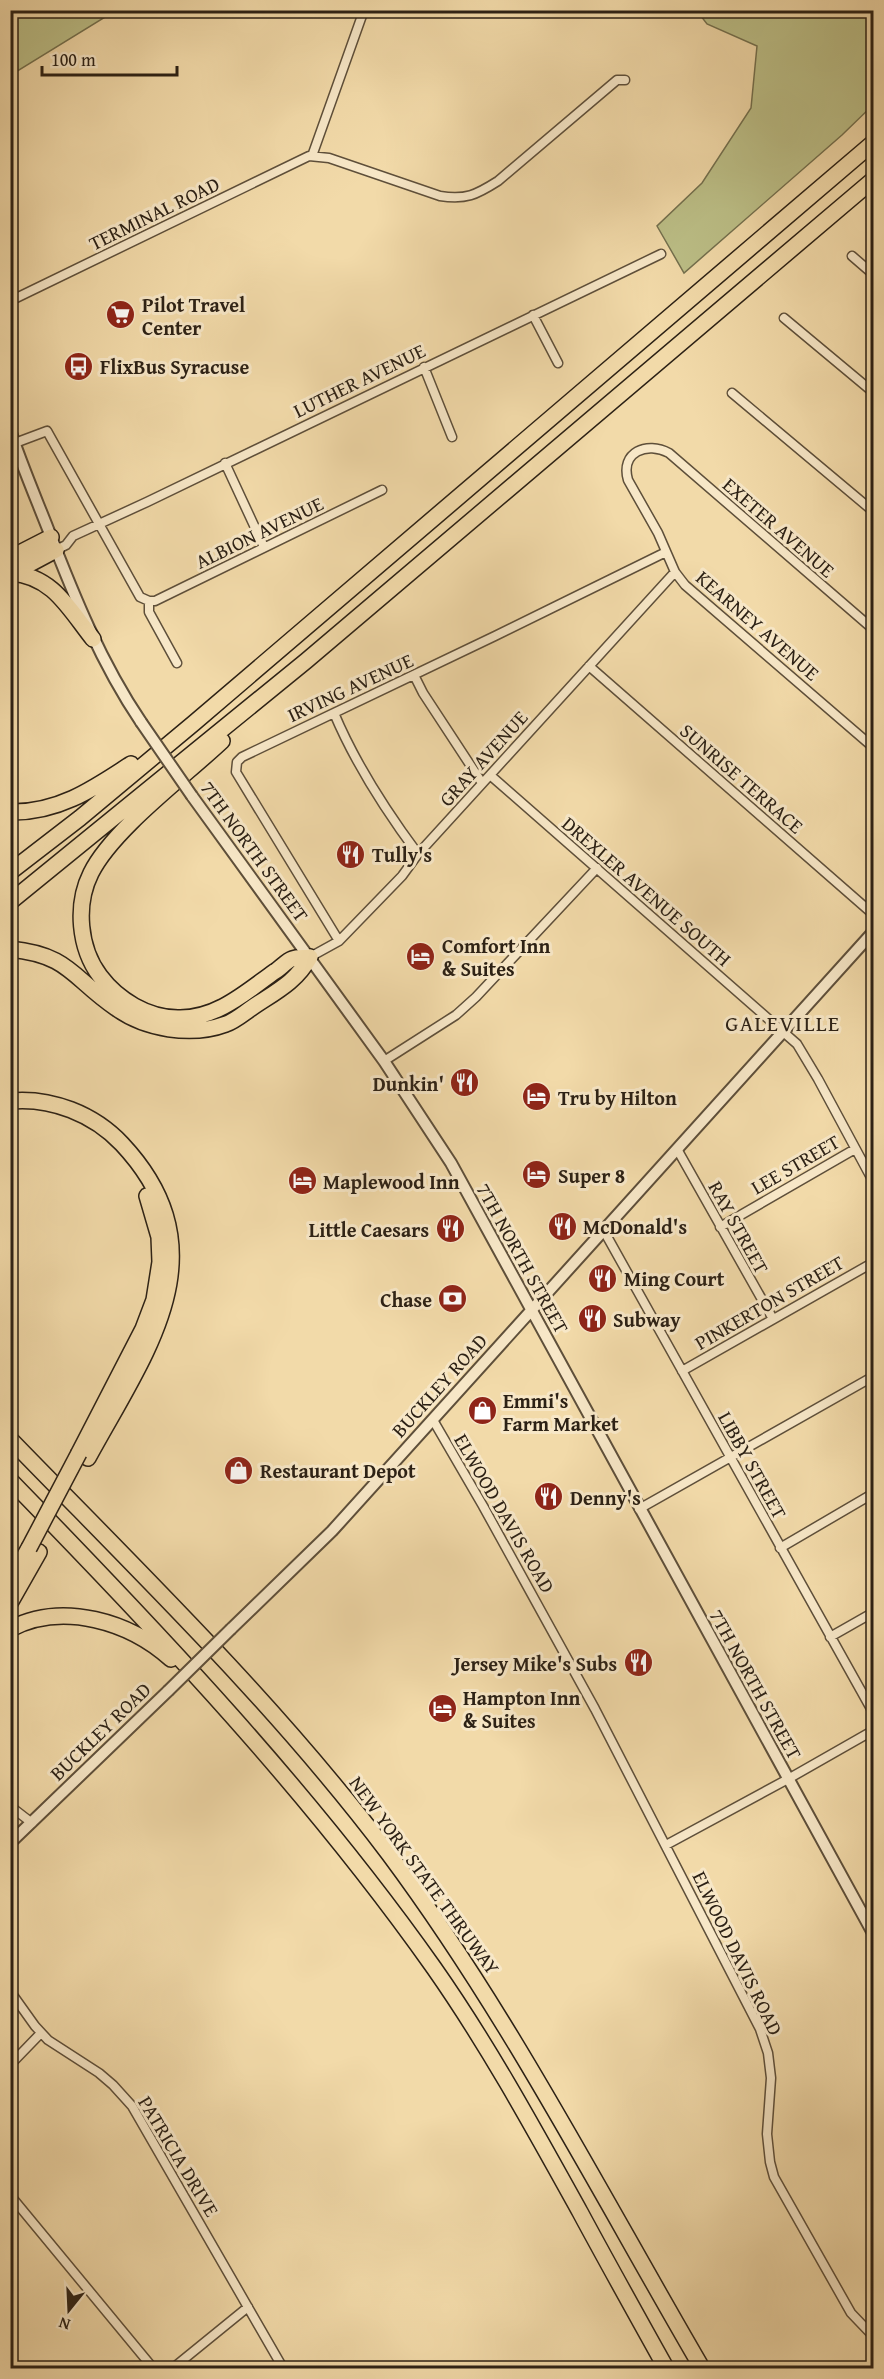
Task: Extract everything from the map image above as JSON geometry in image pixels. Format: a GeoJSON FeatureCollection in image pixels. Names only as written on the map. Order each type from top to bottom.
{"type":"FeatureCollection","features":[{"type":"Feature","properties":{"kind":"highway"},"geometry":{"type":"LineString","coordinates":[[10,872],[194,723],[873,142]]}},
{"type":"Feature","properties":{"kind":"highway"},"geometry":{"type":"LineString","coordinates":[[10,902],[349,624],[873,179]]}},
{"type":"Feature","properties":{"kind":"highway"},"geometry":{"type":"LineString","coordinates":[[11,568],[54,544]]}},
{"type":"Feature","properties":{"kind":"highway"},"geometry":{"type":"LineString","coordinates":[[11,568],[47,584],[93,639]]}},
{"type":"Feature","properties":{"kind":"highway"},"geometry":{"type":"LineString","coordinates":[[310,957],[291,959],[231,1003],[212,1012],[176,1018],[152,1013],[126,1000],[111,989],[99,974],[84,946],[82,903],[91,872],[116,839],[349,624]]}},
{"type":"Feature","properties":{"kind":"highway"},"geometry":{"type":"LineString","coordinates":[[10,812],[52,808],[77,798],[194,723]]}},
{"type":"Feature","properties":{"kind":"highway"},"geometry":{"type":"LineString","coordinates":[[10,949],[33,951],[59,961],[113,1006],[146,1023],[188,1030],[206,1029],[233,1021],[300,974],[310,957]]}},
{"type":"Feature","properties":{"kind":"highway"},"geometry":{"type":"LineString","coordinates":[[10,1101],[44,1102],[71,1110],[94,1121],[114,1135],[129,1151],[151,1185],[164,1212],[171,1260],[170,1283],[160,1322],[83,1456],[34,1550],[10,1603]]}},
{"type":"Feature","properties":{"kind":"highway"},"geometry":{"type":"LineString","coordinates":[[10,1110],[44,1112],[67,1119],[105,1141],[119,1154],[145,1192],[159,1237],[160,1262],[154,1300],[83,1456]]}},
{"type":"Feature","properties":{"kind":"highway","name":"NEW YORK STATE THRUWAY"},"geometry":{"type":"LineString","coordinates":[[10,1439],[273,1710],[390,1855],[519,2047],[702,2368]]}},
{"type":"Feature","properties":{"kind":"highway"},"geometry":{"type":"LineString","coordinates":[[10,1480],[171,1646],[232,1715],[329,1829],[434,1968],[475,2030],[542,2142],[666,2368]]}},
{"type":"Feature","properties":{"kind":"highway"},"geometry":{"type":"LineString","coordinates":[[10,1582],[34,1550]]}},
{"type":"Feature","properties":{"kind":"highway"},"geometry":{"type":"LineString","coordinates":[[10,1629],[43,1619],[69,1616],[95,1619],[128,1630],[159,1648],[232,1715]]}},
{"type":"Feature","properties":{"kind":"street"},"geometry":{"type":"LineString","coordinates":[[364,10],[312,156],[329,158],[440,196],[455,198],[476,195],[498,181],[617,80],[625,80]]}},
{"type":"Feature","properties":{"kind":"street","name":"TERMINAL ROAD"},"geometry":{"type":"LineString","coordinates":[[10,301],[312,156]]}},
{"type":"Feature","properties":{"kind":"street","name":"LUTHER AVENUE"},"geometry":{"type":"LineString","coordinates":[[54,544],[66,545],[73,536],[661,254]]}},
{"type":"Feature","properties":{"kind":"street"},"geometry":{"type":"LineString","coordinates":[[852,256],[873,275]]}},
{"type":"Feature","properties":{"kind":"street"},"geometry":{"type":"LineString","coordinates":[[533,315],[558,363]]}},
{"type":"Feature","properties":{"kind":"street"},"geometry":{"type":"LineString","coordinates":[[784,318],[873,393]]}},
{"type":"Feature","properties":{"kind":"street"},"geometry":{"type":"LineString","coordinates":[[424,368],[452,437]]}},
{"type":"Feature","properties":{"kind":"street"},"geometry":{"type":"LineString","coordinates":[[732,393],[873,512]]}},
{"type":"Feature","properties":{"kind":"street","name":"7TH NORTH STREET"},"geometry":{"type":"LineString","coordinates":[[10,430],[93,639],[126,700],[192,796],[384,1061],[451,1163],[873,1935]]}},
{"type":"Feature","properties":{"kind":"street"},"geometry":{"type":"LineString","coordinates":[[15,443],[47,431],[140,597],[149,601],[149,612],[177,663]]}},
{"type":"Feature","properties":{"kind":"street","name":"EXETER AVENUE"},"geometry":{"type":"LineString","coordinates":[[627,478],[629,460],[636,452],[646,447],[663,450],[873,630]]}},
{"type":"Feature","properties":{"kind":"street"},"geometry":{"type":"LineString","coordinates":[[225,463],[264,547]]}},
{"type":"Feature","properties":{"kind":"street","name":"KEARNEY AVENUE"},"geometry":{"type":"LineString","coordinates":[[627,478],[658,533],[675,572],[685,585],[873,748]]}},
{"type":"Feature","properties":{"kind":"street","name":"ALBION AVENUE"},"geometry":{"type":"LineString","coordinates":[[149,601],[155,601],[382,490]]}},
{"type":"Feature","properties":{"kind":"street","name":"LUTHER AVENUE"},"geometry":{"type":"LineString","coordinates":[[54,544],[62,535],[73,536]]}},
{"type":"Feature","properties":{"kind":"street","name":"IRVING AVENUE"},"geometry":{"type":"LineString","coordinates":[[339,941],[253,801],[235,768],[237,762],[242,757],[666,552]]}},
{"type":"Feature","properties":{"kind":"street","name":"GRAY AVENUE"},"geometry":{"type":"LineString","coordinates":[[310,957],[339,941],[402,876],[418,854],[675,572]]}},
{"type":"Feature","properties":{"kind":"street","name":"SUNRISE TERRACE"},"geometry":{"type":"LineString","coordinates":[[590,666],[873,915]]}},
{"type":"Feature","properties":{"kind":"street"},"geometry":{"type":"LineString","coordinates":[[414,675],[423,693],[483,783]]}},
{"type":"Feature","properties":{"kind":"street"},"geometry":{"type":"LineString","coordinates":[[334,713],[344,735],[399,828],[418,854]]}},
{"type":"Feature","properties":{"kind":"street","name":"DREXLER AVENUE SOUTH"},"geometry":{"type":"LineString","coordinates":[[490,775],[797,1044],[873,1183]]}},
{"type":"Feature","properties":{"kind":"street"},"geometry":{"type":"LineString","coordinates":[[384,1061],[449,1020],[469,1004],[597,868]]}},
{"type":"Feature","properties":{"kind":"street","name":"BUCKLEY ROAD"},"geometry":{"type":"LineString","coordinates":[[10,1843],[332,1531],[873,933]]}},
{"type":"Feature","properties":{"kind":"street","name":"RAY STREET"},"geometry":{"type":"LineString","coordinates":[[677,1149],[772,1319]]}},
{"type":"Feature","properties":{"kind":"street","name":"LEE STREET"},"geometry":{"type":"LineString","coordinates":[[720,1227],[855,1149]]}},
{"type":"Feature","properties":{"kind":"street","name":"LIBBY STREET"},"geometry":{"type":"LineString","coordinates":[[604,1231],[873,1714]]}},
{"type":"Feature","properties":{"kind":"street","name":"PINKERTON STREET"},"geometry":{"type":"LineString","coordinates":[[682,1371],[873,1262]]}},
{"type":"Feature","properties":{"kind":"street"},"geometry":{"type":"LineString","coordinates":[[639,1509],[873,1376]]}},
{"type":"Feature","properties":{"kind":"street","name":"ELWOOD DAVIS ROAD"},"geometry":{"type":"LineString","coordinates":[[433,1419],[582,1684],[760,2029],[766,2045],[771,2078],[767,2134],[774,2177],[851,2313],[873,2337]]}},
{"type":"Feature","properties":{"kind":"street"},"geometry":{"type":"LineString","coordinates":[[780,1548],[873,1493]]}},
{"type":"Feature","properties":{"kind":"street"},"geometry":{"type":"LineString","coordinates":[[830,1638],[873,1612]]}},
{"type":"Feature","properties":{"kind":"street"},"geometry":{"type":"LineString","coordinates":[[666,1845],[873,1730]]}},
{"type":"Feature","properties":{"kind":"street"},"geometry":{"type":"LineString","coordinates":[[10,1806],[32,1823]]}},
{"type":"Feature","properties":{"kind":"street","name":"PATRICIA DRIVE"},"geometry":{"type":"LineString","coordinates":[[10,1991],[41,2033],[99,2073],[132,2106],[283,2368]]}},
{"type":"Feature","properties":{"kind":"street"},"geometry":{"type":"LineString","coordinates":[[10,2065],[41,2033]]}},
{"type":"Feature","properties":{"kind":"street"},"geometry":{"type":"LineString","coordinates":[[10,2195],[153,2368]]}},
{"type":"Feature","properties":{"kind":"street"},"geometry":{"type":"LineString","coordinates":[[172,2368],[248,2307]]}},
{"type":"Feature","properties":{"kind":"green space"},"geometry":{"type":"Polygon","coordinates":[[[23,11],[115,11],[11,75],[11,20],[23,11]]]}},
{"type":"Feature","properties":{"kind":"green space"},"geometry":{"type":"Polygon","coordinates":[[[697,11],[873,11],[874,104],[842,135],[684,273],[657,226],[702,183],[751,108],[757,46],[707,24],[697,11]]]}},
{"type":"Feature","properties":{"kind":"place","name":"Pilot Travel Center"},"geometry":{"type":"Point","coordinates":[121,315]}},
{"type":"Feature","properties":{"kind":"place","name":"FlixBus Syracuse"},"geometry":{"type":"Point","coordinates":[79,366]}},
{"type":"Feature","properties":{"kind":"place","name":"Tully's"},"geometry":{"type":"Point","coordinates":[351,854]}},
{"type":"Feature","properties":{"kind":"place","name":"Comfort Inn & Suites"},"geometry":{"type":"Point","coordinates":[421,956]}},
{"type":"Feature","properties":{"kind":"place","name":"Dunkin'"},"geometry":{"type":"Point","coordinates":[465,1083]}},
{"type":"Feature","properties":{"kind":"place","name":"Tru by Hilton"},"geometry":{"type":"Point","coordinates":[537,1097]}},
{"type":"Feature","properties":{"kind":"place","name":"Super 8"},"geometry":{"type":"Point","coordinates":[537,1175]}},
{"type":"Feature","properties":{"kind":"place","name":"Maplewood Inn"},"geometry":{"type":"Point","coordinates":[302,1181]}},
{"type":"Feature","properties":{"kind":"place","name":"McDonald's"},"geometry":{"type":"Point","coordinates":[562,1226]}},
{"type":"Feature","properties":{"kind":"place","name":"Little Caesars"},"geometry":{"type":"Point","coordinates":[450,1229]}},
{"type":"Feature","properties":{"kind":"place","name":"Ming Court"},"geometry":{"type":"Point","coordinates":[603,1278]}},
{"type":"Feature","properties":{"kind":"place","name":"Chase"},"geometry":{"type":"Point","coordinates":[453,1299]}},
{"type":"Feature","properties":{"kind":"place","name":"Subway"},"geometry":{"type":"Point","coordinates":[592,1319]}},
{"type":"Feature","properties":{"kind":"place","name":"Emmi's Farm Market"},"geometry":{"type":"Point","coordinates":[482,1411]}},
{"type":"Feature","properties":{"kind":"place","name":"Restaurant Depot"},"geometry":{"type":"Point","coordinates":[239,1470]}},
{"type":"Feature","properties":{"kind":"place","name":"Denny's"},"geometry":{"type":"Point","coordinates":[549,1497]}},
{"type":"Feature","properties":{"kind":"place","name":"Jersey Mike's Subs"},"geometry":{"type":"Point","coordinates":[638,1663]}},
{"type":"Feature","properties":{"kind":"place","name":"Hampton Inn & Suites"},"geometry":{"type":"Point","coordinates":[442,1709]}},
{"type":"Feature","properties":{"kind":"district","name":"GALEVILLE"},"geometry":{"type":"Point","coordinates":[783,1023]}}]}
